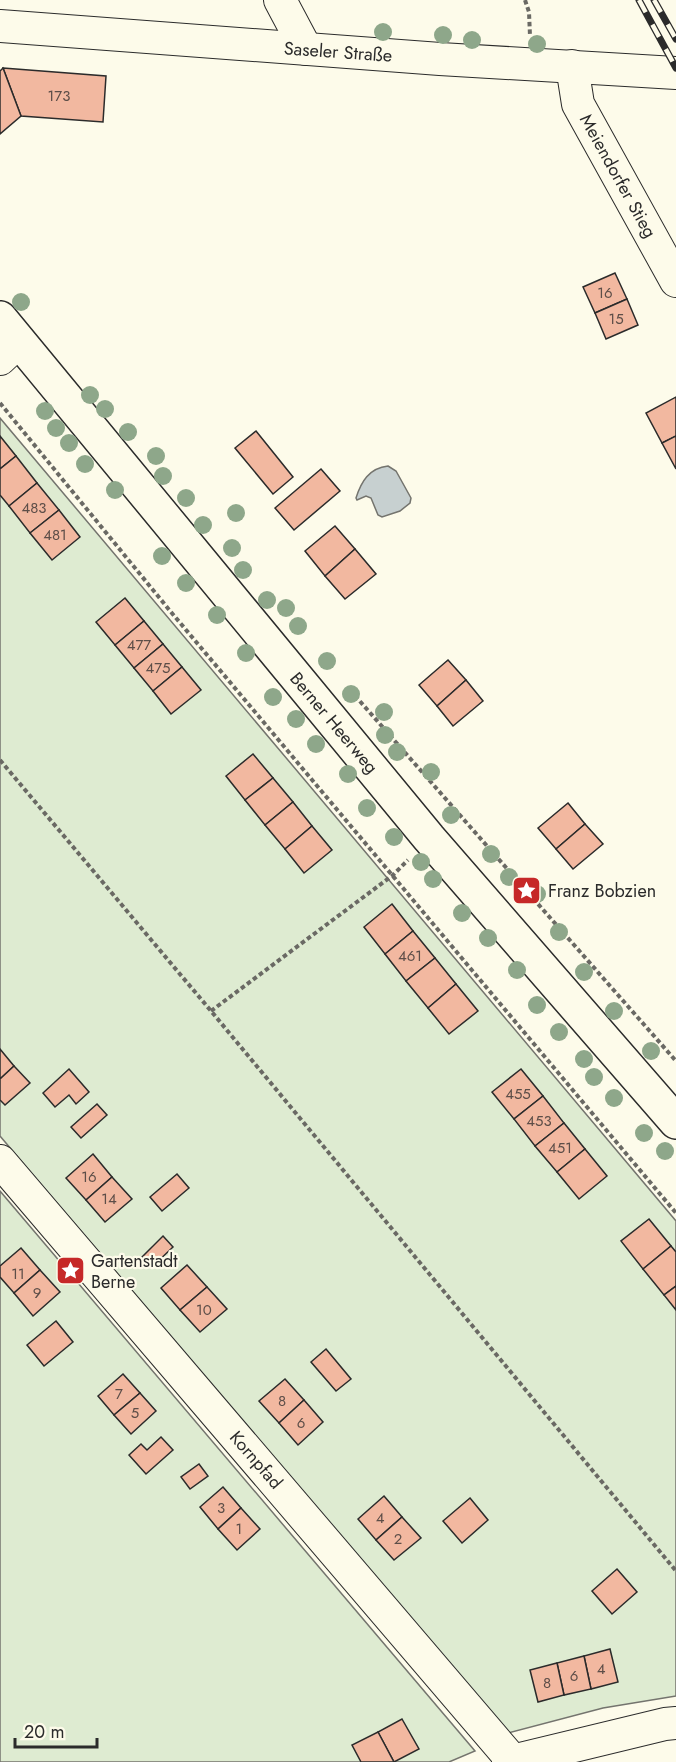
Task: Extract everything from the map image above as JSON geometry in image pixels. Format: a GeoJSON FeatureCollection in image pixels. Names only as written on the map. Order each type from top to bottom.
{"type":"FeatureCollection","features":[{"type":"Feature","properties":{"kind":"main road","name":"Berner Heerweg"},"geometry":{"type":"LineString","coordinates":[[6,340],[429,838],[676,1122]]}},
{"type":"Feature","properties":{"kind":"street"},"geometry":{"type":"LineString","coordinates":[[280,0],[306,49]]}},
{"type":"Feature","properties":{"kind":"street","name":"Saseler Straße"},"geometry":{"type":"LineString","coordinates":[[0,26],[676,73]]}},
{"type":"Feature","properties":{"kind":"street","name":"Meiendorfer Stieg"},"geometry":{"type":"LineString","coordinates":[[586,67],[578,104],[676,281]]}},
{"type":"Feature","properties":{"kind":"street","name":"Kornpfad"},"geometry":{"type":"LineString","coordinates":[[0,1161],[510,1761]]}},
{"type":"Feature","properties":{"kind":"street"},"geometry":{"type":"LineString","coordinates":[[510,1761],[676,1722]]}},
{"type":"Feature","properties":{"kind":"path"},"geometry":{"type":"LineString","coordinates":[[525,0],[529,12],[531,64]]}},
{"type":"Feature","properties":{"kind":"path"},"geometry":{"type":"LineString","coordinates":[[0,403],[164,603],[676,1213]]}},
{"type":"Feature","properties":{"kind":"path"},"geometry":{"type":"LineString","coordinates":[[0,760],[676,1570]]}},
{"type":"Feature","properties":{"kind":"path"},"geometry":{"type":"LineString","coordinates":[[211,1011],[393,875],[429,838]]}},
{"type":"Feature","properties":{"kind":"green space"},"geometry":{"type":"Polygon","coordinates":[[[0,418],[676,1221],[676,1696],[603,1708],[508,1733],[0,1136],[0,418]]]}},
{"type":"Feature","properties":{"kind":"green space"},"geometry":{"type":"Polygon","coordinates":[[[0,1191],[475,1751],[449,1762],[0,1762],[0,1191]]]}},
{"type":"Feature","properties":{"kind":"shaded area"},"geometry":{"type":"Polygon","coordinates":[[[388,466],[396,471],[411,498],[410,503],[400,511],[382,517],[378,515],[371,498],[366,496],[357,500],[356,498],[360,487],[371,473],[388,466]]]}},
{"type":"Feature","properties":{"kind":"building"},"geometry":{"type":"Polygon","coordinates":[[[3,68],[106,76],[103,122],[21,116],[3,68]]]}},
{"type":"Feature","properties":{"kind":"building"},"geometry":{"type":"Polygon","coordinates":[[[3,68],[21,116],[0,134],[0,71],[3,68]]]}},
{"type":"Feature","properties":{"kind":"building"},"geometry":{"type":"Polygon","coordinates":[[[615,273],[627,299],[595,313],[583,287],[615,273]]]}},
{"type":"Feature","properties":{"kind":"building"},"geometry":{"type":"Polygon","coordinates":[[[627,299],[638,325],[606,339],[595,313],[627,299]]]}},
{"type":"Feature","properties":{"kind":"building"},"geometry":{"type":"Polygon","coordinates":[[[676,397],[676,436],[662,443],[646,413],[676,397]]]}},
{"type":"Feature","properties":{"kind":"building"},"geometry":{"type":"Polygon","coordinates":[[[256,431],[293,477],[273,494],[235,448],[256,431]]]}},
{"type":"Feature","properties":{"kind":"building"},"geometry":{"type":"Polygon","coordinates":[[[0,436],[16,456],[0,469],[0,436]]]}},
{"type":"Feature","properties":{"kind":"building"},"geometry":{"type":"Polygon","coordinates":[[[676,436],[676,469],[662,443],[676,436]]]}},
{"type":"Feature","properties":{"kind":"building"},"geometry":{"type":"Polygon","coordinates":[[[16,456],[37,483],[9,506],[0,495],[0,469],[16,456]]]}},
{"type":"Feature","properties":{"kind":"building"},"geometry":{"type":"Polygon","coordinates":[[[321,469],[340,491],[294,530],[275,508],[321,469]]]}},
{"type":"Feature","properties":{"kind":"building"},"geometry":{"type":"Polygon","coordinates":[[[37,483],[59,510],[30,533],[9,506],[37,483]]]}},
{"type":"Feature","properties":{"kind":"building"},"geometry":{"type":"Polygon","coordinates":[[[59,510],[80,537],[52,560],[30,533],[59,510]]]}},
{"type":"Feature","properties":{"kind":"building"},"geometry":{"type":"Polygon","coordinates":[[[335,526],[355,549],[325,576],[305,551],[335,526]]]}},
{"type":"Feature","properties":{"kind":"building"},"geometry":{"type":"Polygon","coordinates":[[[355,549],[376,574],[345,599],[325,576],[355,549]]]}},
{"type":"Feature","properties":{"kind":"building"},"geometry":{"type":"Polygon","coordinates":[[[125,598],[144,621],[115,645],[96,622],[125,598]]]}},
{"type":"Feature","properties":{"kind":"building"},"geometry":{"type":"Polygon","coordinates":[[[144,621],[163,644],[134,668],[115,645],[144,621]]]}},
{"type":"Feature","properties":{"kind":"building"},"geometry":{"type":"Polygon","coordinates":[[[163,644],[182,667],[153,691],[134,668],[163,644]]]}},
{"type":"Feature","properties":{"kind":"building"},"geometry":{"type":"Polygon","coordinates":[[[448,660],[466,680],[437,706],[419,685],[448,660]]]}},
{"type":"Feature","properties":{"kind":"building"},"geometry":{"type":"Polygon","coordinates":[[[182,667],[201,690],[171,714],[153,691],[182,667]]]}},
{"type":"Feature","properties":{"kind":"building"},"geometry":{"type":"Polygon","coordinates":[[[466,680],[483,701],[453,726],[437,706],[466,680]]]}},
{"type":"Feature","properties":{"kind":"building"},"geometry":{"type":"Polygon","coordinates":[[[253,754],[273,778],[245,800],[226,776],[253,754]]]}},
{"type":"Feature","properties":{"kind":"building"},"geometry":{"type":"Polygon","coordinates":[[[273,778],[293,802],[265,825],[245,800],[273,778]]]}},
{"type":"Feature","properties":{"kind":"building"},"geometry":{"type":"Polygon","coordinates":[[[293,802],[312,826],[285,849],[265,825],[293,802]]]}},
{"type":"Feature","properties":{"kind":"building"},"geometry":{"type":"Polygon","coordinates":[[[568,803],[585,824],[556,849],[538,828],[568,803]]]}},
{"type":"Feature","properties":{"kind":"building"},"geometry":{"type":"Polygon","coordinates":[[[585,824],[603,844],[573,869],[556,849],[585,824]]]}},
{"type":"Feature","properties":{"kind":"building"},"geometry":{"type":"Polygon","coordinates":[[[312,826],[332,850],[304,873],[285,849],[312,826]]]}},
{"type":"Feature","properties":{"kind":"building"},"geometry":{"type":"Polygon","coordinates":[[[392,904],[413,931],[385,954],[364,927],[392,904]]]}},
{"type":"Feature","properties":{"kind":"building"},"geometry":{"type":"Polygon","coordinates":[[[413,931],[435,958],[406,981],[385,954],[413,931]]]}},
{"type":"Feature","properties":{"kind":"building"},"geometry":{"type":"Polygon","coordinates":[[[435,958],[456,984],[428,1008],[406,981],[435,958]]]}},
{"type":"Feature","properties":{"kind":"building"},"geometry":{"type":"Polygon","coordinates":[[[456,984],[478,1011],[449,1034],[428,1008],[456,984]]]}},
{"type":"Feature","properties":{"kind":"building"},"geometry":{"type":"Polygon","coordinates":[[[0,1049],[14,1066],[0,1079],[0,1049]]]}},
{"type":"Feature","properties":{"kind":"building"},"geometry":{"type":"Polygon","coordinates":[[[14,1066],[30,1083],[5,1105],[0,1100],[0,1079],[14,1066]]]}},
{"type":"Feature","properties":{"kind":"building"},"geometry":{"type":"Polygon","coordinates":[[[69,1069],[89,1092],[76,1104],[69,1095],[55,1107],[43,1093],[69,1069]]]}},
{"type":"Feature","properties":{"kind":"building"},"geometry":{"type":"Polygon","coordinates":[[[521,1069],[543,1096],[514,1119],[492,1092],[521,1069]]]}},
{"type":"Feature","properties":{"kind":"building"},"geometry":{"type":"Polygon","coordinates":[[[543,1096],[564,1123],[535,1146],[514,1119],[543,1096]]]}},
{"type":"Feature","properties":{"kind":"building"},"geometry":{"type":"Polygon","coordinates":[[[97,1104],[107,1115],[81,1138],[71,1127],[97,1104]]]}},
{"type":"Feature","properties":{"kind":"building"},"geometry":{"type":"Polygon","coordinates":[[[564,1123],[585,1149],[557,1172],[535,1146],[564,1123]]]}},
{"type":"Feature","properties":{"kind":"building"},"geometry":{"type":"Polygon","coordinates":[[[585,1149],[607,1176],[579,1199],[557,1172],[585,1149]]]}},
{"type":"Feature","properties":{"kind":"building"},"geometry":{"type":"Polygon","coordinates":[[[93,1154],[112,1177],[86,1200],[66,1178],[93,1154]]]}},
{"type":"Feature","properties":{"kind":"building"},"geometry":{"type":"Polygon","coordinates":[[[177,1174],[189,1188],[162,1211],[150,1197],[177,1174]]]}},
{"type":"Feature","properties":{"kind":"building"},"geometry":{"type":"Polygon","coordinates":[[[112,1177],[132,1199],[105,1222],[86,1200],[112,1177]]]}},
{"type":"Feature","properties":{"kind":"building"},"geometry":{"type":"Polygon","coordinates":[[[649,1219],[671,1246],[643,1269],[621,1241],[649,1219]]]}},
{"type":"Feature","properties":{"kind":"building"},"geometry":{"type":"Polygon","coordinates":[[[163,1236],[173,1247],[151,1268],[142,1257],[163,1236]]]}},
{"type":"Feature","properties":{"kind":"building"},"geometry":{"type":"Polygon","coordinates":[[[671,1246],[676,1252],[676,1286],[664,1295],[643,1269],[671,1246]]]}},
{"type":"Feature","properties":{"kind":"building"},"geometry":{"type":"Polygon","coordinates":[[[21,1248],[40,1270],[14,1293],[0,1277],[0,1266],[21,1248]]]}},
{"type":"Feature","properties":{"kind":"building"},"geometry":{"type":"Polygon","coordinates":[[[187,1265],[207,1287],[180,1310],[161,1288],[187,1265]]]}},
{"type":"Feature","properties":{"kind":"building"},"geometry":{"type":"Polygon","coordinates":[[[40,1270],[60,1292],[33,1316],[14,1293],[40,1270]]]}},
{"type":"Feature","properties":{"kind":"building"},"geometry":{"type":"Polygon","coordinates":[[[676,1286],[676,1310],[664,1295],[676,1286]]]}},
{"type":"Feature","properties":{"kind":"building"},"geometry":{"type":"Polygon","coordinates":[[[207,1287],[227,1309],[200,1332],[180,1310],[207,1287]]]}},
{"type":"Feature","properties":{"kind":"building"},"geometry":{"type":"Polygon","coordinates":[[[56,1321],[73,1342],[44,1366],[27,1345],[56,1321]]]}},
{"type":"Feature","properties":{"kind":"building"},"geometry":{"type":"Polygon","coordinates":[[[326,1349],[351,1379],[336,1391],[311,1362],[326,1349]]]}},
{"type":"Feature","properties":{"kind":"building"},"geometry":{"type":"Polygon","coordinates":[[[123,1374],[140,1393],[114,1415],[98,1396],[123,1374]]]}},
{"type":"Feature","properties":{"kind":"building"},"geometry":{"type":"Polygon","coordinates":[[[285,1379],[304,1400],[279,1423],[259,1401],[285,1379]]]}},
{"type":"Feature","properties":{"kind":"building"},"geometry":{"type":"Polygon","coordinates":[[[140,1393],[156,1411],[131,1434],[114,1415],[140,1393]]]}},
{"type":"Feature","properties":{"kind":"building"},"geometry":{"type":"Polygon","coordinates":[[[304,1400],[323,1422],[298,1445],[279,1423],[304,1400]]]}},
{"type":"Feature","properties":{"kind":"building"},"geometry":{"type":"Polygon","coordinates":[[[161,1437],[173,1450],[146,1474],[129,1455],[141,1444],[147,1450],[161,1437]]]}},
{"type":"Feature","properties":{"kind":"building"},"geometry":{"type":"Polygon","coordinates":[[[199,1464],[208,1476],[190,1489],[181,1477],[199,1464]]]}},
{"type":"Feature","properties":{"kind":"building"},"geometry":{"type":"Polygon","coordinates":[[[223,1487],[241,1508],[218,1529],[200,1507],[223,1487]]]}},
{"type":"Feature","properties":{"kind":"building"},"geometry":{"type":"Polygon","coordinates":[[[384,1496],[402,1517],[376,1540],[358,1519],[384,1496]]]}},
{"type":"Feature","properties":{"kind":"building"},"geometry":{"type":"Polygon","coordinates":[[[470,1498],[488,1520],[462,1543],[443,1521],[470,1498]]]}},
{"type":"Feature","properties":{"kind":"building"},"geometry":{"type":"Polygon","coordinates":[[[241,1508],[260,1529],[237,1550],[218,1529],[241,1508]]]}},
{"type":"Feature","properties":{"kind":"building"},"geometry":{"type":"Polygon","coordinates":[[[402,1517],[421,1538],[394,1560],[376,1540],[402,1517]]]}},
{"type":"Feature","properties":{"kind":"building"},"geometry":{"type":"Polygon","coordinates":[[[617,1569],[637,1592],[612,1614],[592,1591],[617,1569]]]}},
{"type":"Feature","properties":{"kind":"building"},"geometry":{"type":"Polygon","coordinates":[[[610,1649],[618,1682],[591,1689],[584,1656],[610,1649]]]}},
{"type":"Feature","properties":{"kind":"building"},"geometry":{"type":"Polygon","coordinates":[[[584,1656],[591,1689],[564,1695],[557,1663],[584,1656]]]}},
{"type":"Feature","properties":{"kind":"building"},"geometry":{"type":"Polygon","coordinates":[[[557,1663],[564,1695],[538,1702],[530,1670],[557,1663]]]}},
{"type":"Feature","properties":{"kind":"building"},"geometry":{"type":"Polygon","coordinates":[[[402,1719],[419,1749],[394,1762],[378,1732],[402,1719]]]}},
{"type":"Feature","properties":{"kind":"building"},"geometry":{"type":"Polygon","coordinates":[[[378,1732],[394,1762],[361,1762],[352,1745],[378,1732]]]}},
{"type":"Feature","properties":{"kind":"railway"},"geometry":{"type":"LineString","coordinates":[[639,0],[676,68]]}},
{"type":"Feature","properties":{"kind":"railway"},"geometry":{"type":"LineString","coordinates":[[654,0],[676,39]]}},
{"type":"Feature","properties":{"kind":"place","name":"Franz Bobzien"},"geometry":{"type":"Point","coordinates":[527,891]}},
{"type":"Feature","properties":{"kind":"place","name":"Gartenstadt Berne"},"geometry":{"type":"Point","coordinates":[70,1271]}}]}
